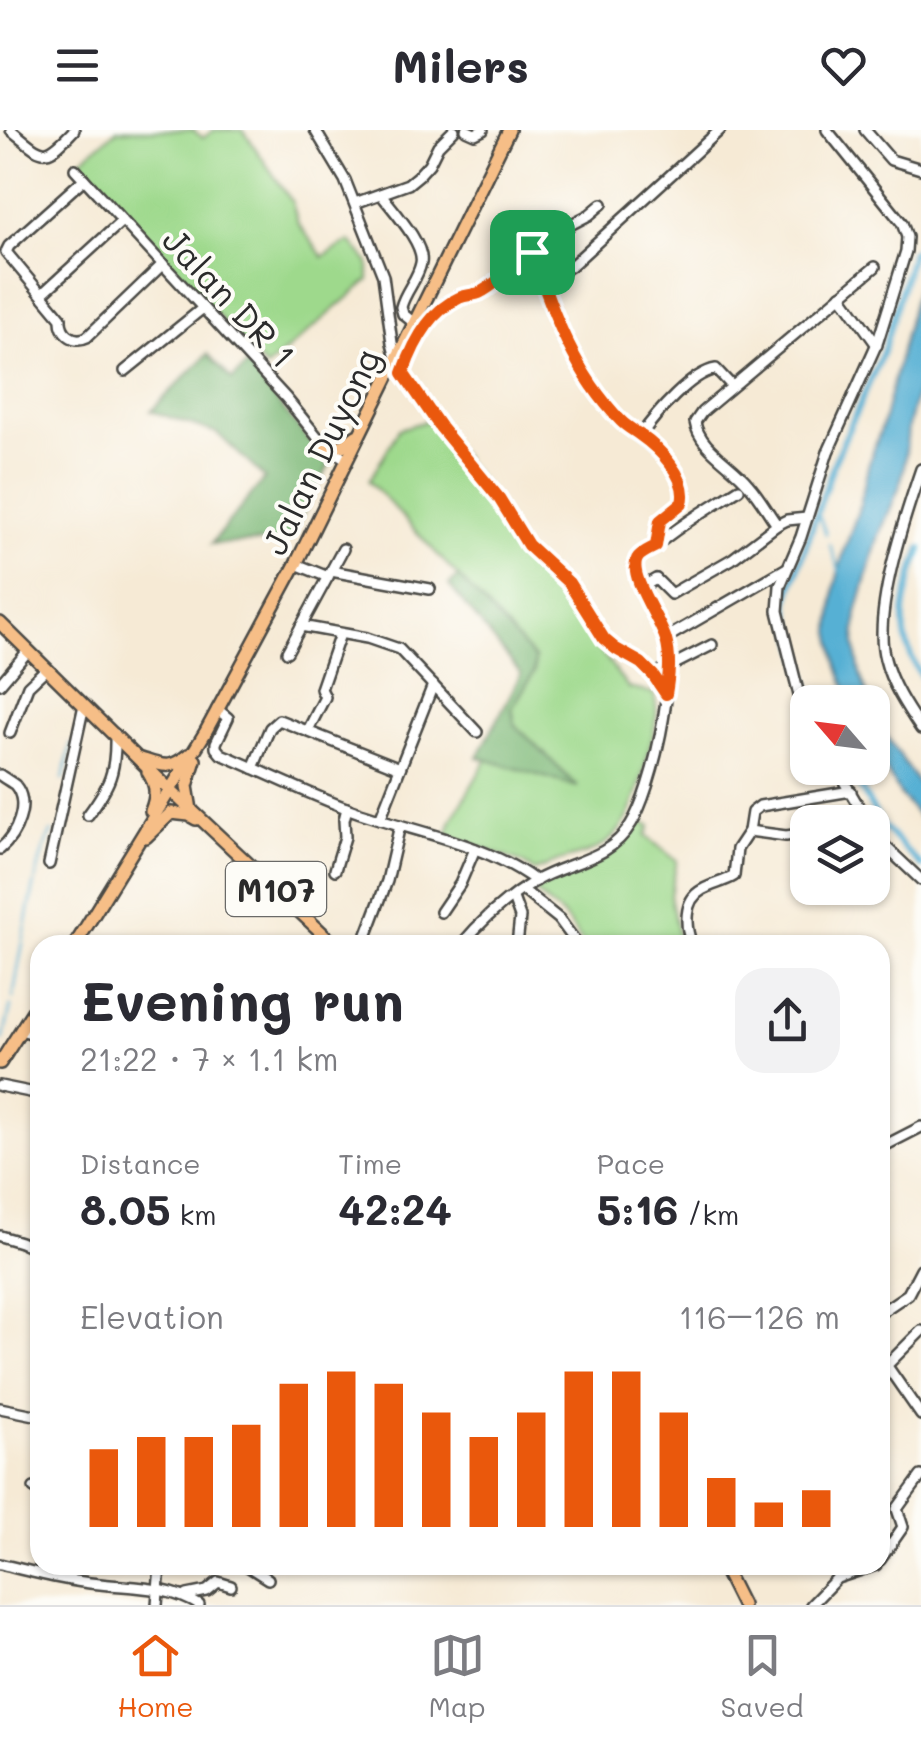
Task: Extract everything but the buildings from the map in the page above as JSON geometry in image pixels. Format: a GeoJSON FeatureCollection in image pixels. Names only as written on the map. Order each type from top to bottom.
{"type":"FeatureCollection","features":[{"type":"Feature","properties":{"kind":"main road","name":"Jalan Duyong"},"geometry":{"type":"LineString","coordinates":[[126,859],[205,733],[296,564],[508,130]]}},
{"type":"Feature","properties":{"kind":"main road"},"geometry":{"type":"LineString","coordinates":[[326,446],[343,446],[360,429]]}},
{"type":"Feature","properties":{"kind":"main road"},"geometry":{"type":"LineString","coordinates":[[326,446],[336,463],[335,483]]}},
{"type":"Feature","properties":{"kind":"main road","name":"M107"},"geometry":{"type":"LineString","coordinates":[[0,623],[321,935]]}},
{"type":"Feature","properties":{"kind":"main road"},"geometry":{"type":"LineString","coordinates":[[191,810],[186,786],[205,733]]}},
{"type":"Feature","properties":{"kind":"main road"},"geometry":{"type":"LineString","coordinates":[[140,758],[168,766],[178,764],[195,749]]}},
{"type":"Feature","properties":{"kind":"main road"},"geometry":{"type":"LineString","coordinates":[[81,935],[126,859],[156,797],[153,780],[140,758]]}},
{"type":"Feature","properties":{"kind":"main road"},"geometry":{"type":"LineString","coordinates":[[126,859],[171,813],[189,815],[216,834]]}},
{"type":"Feature","properties":{"kind":"main road"},"geometry":{"type":"LineString","coordinates":[[0,1064],[30,1016]]}},
{"type":"Feature","properties":{"kind":"main road"},"geometry":{"type":"LineString","coordinates":[[727,1575],[742,1605]]}},
{"type":"Feature","properties":{"kind":"street"},"geometry":{"type":"LineString","coordinates":[[11,130],[45,153],[55,150],[74,130]]}},
{"type":"Feature","properties":{"kind":"street"},"geometry":{"type":"LineString","coordinates":[[315,130],[346,180],[383,276],[396,358],[403,373],[441,428],[499,498],[528,545],[569,583],[604,639],[641,663],[666,694]]}},
{"type":"Feature","properties":{"kind":"street"},"geometry":{"type":"LineString","coordinates":[[355,203],[408,184],[419,176],[438,146],[454,130]]}},
{"type":"Feature","properties":{"kind":"street"},"geometry":{"type":"LineString","coordinates":[[466,130],[475,134],[482,130]]}},
{"type":"Feature","properties":{"kind":"street"},"geometry":{"type":"LineString","coordinates":[[542,283],[571,266],[720,130]]}},
{"type":"Feature","properties":{"kind":"street"},"geometry":{"type":"LineString","coordinates":[[796,685],[778,611],[778,595],[828,452],[877,345],[906,250],[906,230],[826,130]]}},
{"type":"Feature","properties":{"kind":"street"},"geometry":{"type":"LineString","coordinates":[[865,130],[891,160],[921,170]]}},
{"type":"Feature","properties":{"kind":"street","name":"Jalan DR 1"},"geometry":{"type":"LineString","coordinates":[[75,169],[326,446],[346,460]]}},
{"type":"Feature","properties":{"kind":"street"},"geometry":{"type":"LineString","coordinates":[[84,179],[10,246],[7,255],[61,318],[65,332],[80,340],[86,336],[163,264]]}},
{"type":"Feature","properties":{"kind":"street"},"geometry":{"type":"LineString","coordinates":[[381,194],[422,256],[401,307],[403,314],[414,322]]}},
{"type":"Feature","properties":{"kind":"street"},"geometry":{"type":"LineString","coordinates":[[403,373],[413,345],[445,306],[463,295],[486,290],[532,252],[602,204]]}},
{"type":"Feature","properties":{"kind":"street"},"geometry":{"type":"LineString","coordinates":[[42,294],[122,221]]}},
{"type":"Feature","properties":{"kind":"street"},"geometry":{"type":"LineString","coordinates":[[532,252],[564,338],[584,376],[624,424],[666,459],[683,492],[682,503],[660,521],[656,546]]}},
{"type":"Feature","properties":{"kind":"street"},"geometry":{"type":"LineString","coordinates":[[776,525],[749,485],[712,450],[694,426],[698,415],[875,267]]}},
{"type":"Feature","properties":{"kind":"street"},"geometry":{"type":"LineString","coordinates":[[841,295],[877,345]]}},
{"type":"Feature","properties":{"kind":"street"},"geometry":{"type":"LineString","coordinates":[[125,370],[203,308]]}},
{"type":"Feature","properties":{"kind":"street"},"geometry":{"type":"LineString","coordinates":[[640,435],[656,415],[711,368],[732,386]]}},
{"type":"Feature","properties":{"kind":"street"},"geometry":{"type":"LineString","coordinates":[[921,469],[891,573],[881,624],[885,662],[921,729]]}},
{"type":"Feature","properties":{"kind":"street"},"geometry":{"type":"LineString","coordinates":[[469,935],[482,920],[536,881],[604,853],[633,822],[663,716],[669,666],[666,638],[642,587],[636,562],[673,530],[740,490]]}},
{"type":"Feature","properties":{"kind":"street"},"geometry":{"type":"LineString","coordinates":[[642,587],[656,579],[671,594],[732,559],[776,525],[807,518]]}},
{"type":"Feature","properties":{"kind":"street"},"geometry":{"type":"LineString","coordinates":[[287,652],[343,549]]}},
{"type":"Feature","properties":{"kind":"street"},"geometry":{"type":"LineString","coordinates":[[296,564],[329,574],[430,589]]}},
{"type":"Feature","properties":{"kind":"street"},"geometry":{"type":"LineString","coordinates":[[666,638],[787,568]]}},
{"type":"Feature","properties":{"kind":"street"},"geometry":{"type":"LineString","coordinates":[[301,626],[366,638],[400,650],[477,732]]}},
{"type":"Feature","properties":{"kind":"street"},"geometry":{"type":"LineString","coordinates":[[308,730],[325,697],[321,689],[340,634]]}},
{"type":"Feature","properties":{"kind":"street"},"geometry":{"type":"LineString","coordinates":[[653,675],[712,645]]}},
{"type":"Feature","properties":{"kind":"street"},"geometry":{"type":"LineString","coordinates":[[0,684],[28,651]]}},
{"type":"Feature","properties":{"kind":"street"},"geometry":{"type":"LineString","coordinates":[[10,733],[28,686],[46,669]]}},
{"type":"Feature","properties":{"kind":"street"},"geometry":{"type":"LineString","coordinates":[[380,819],[433,686]]}},
{"type":"Feature","properties":{"kind":"street"},"geometry":{"type":"LineString","coordinates":[[49,864],[84,705]]}},
{"type":"Feature","properties":{"kind":"street"},"geometry":{"type":"LineString","coordinates":[[217,709],[228,718],[216,742],[218,751],[346,808],[475,849],[514,866],[536,881]]}},
{"type":"Feature","properties":{"kind":"street"},"geometry":{"type":"LineString","coordinates":[[253,768],[274,723],[284,721],[400,768]]}},
{"type":"Feature","properties":{"kind":"street"},"geometry":{"type":"LineString","coordinates":[[88,815],[113,775],[114,734]]}},
{"type":"Feature","properties":{"kind":"street"},"geometry":{"type":"LineString","coordinates":[[0,775],[14,784],[21,810],[14,832],[0,848]]}},
{"type":"Feature","properties":{"kind":"street"},"geometry":{"type":"LineString","coordinates":[[847,785],[857,805]]}},
{"type":"Feature","properties":{"kind":"street"},"geometry":{"type":"LineString","coordinates":[[689,935],[692,898],[698,891],[734,876],[737,850],[749,831],[752,812],[760,806],[851,791]]}},
{"type":"Feature","properties":{"kind":"street"},"geometry":{"type":"LineString","coordinates":[[335,870],[346,837],[346,808]]}},
{"type":"Feature","properties":{"kind":"street"},"geometry":{"type":"LineString","coordinates":[[367,935],[400,826]]}},
{"type":"Feature","properties":{"kind":"street"},"geometry":{"type":"LineString","coordinates":[[749,831],[790,835]]}},
{"type":"Feature","properties":{"kind":"street"},"geometry":{"type":"LineString","coordinates":[[441,912],[460,884],[475,849]]}},
{"type":"Feature","properties":{"kind":"street"},"geometry":{"type":"LineString","coordinates":[[890,851],[921,880]]}},
{"type":"Feature","properties":{"kind":"street"},"geometry":{"type":"LineString","coordinates":[[524,890],[559,918],[571,935]]}},
{"type":"Feature","properties":{"kind":"street"},"geometry":{"type":"LineString","coordinates":[[513,898],[520,916],[519,935]]}},
{"type":"Feature","properties":{"kind":"street"},"geometry":{"type":"LineString","coordinates":[[21,1030],[30,1033]]}},
{"type":"Feature","properties":{"kind":"street"},"geometry":{"type":"LineString","coordinates":[[0,1086],[30,1092]]}},
{"type":"Feature","properties":{"kind":"street"},"geometry":{"type":"LineString","coordinates":[[890,1143],[921,1127]]}},
{"type":"Feature","properties":{"kind":"street"},"geometry":{"type":"LineString","coordinates":[[0,1236],[30,1246]]}},
{"type":"Feature","properties":{"kind":"street"},"geometry":{"type":"LineString","coordinates":[[890,1307],[908,1294],[921,1268]]}},
{"type":"Feature","properties":{"kind":"street"},"geometry":{"type":"LineString","coordinates":[[890,1355],[921,1331]]}},
{"type":"Feature","properties":{"kind":"street"},"geometry":{"type":"LineString","coordinates":[[890,1371],[921,1414]]}},
{"type":"Feature","properties":{"kind":"street"},"geometry":{"type":"LineString","coordinates":[[0,1408],[30,1414]]}},
{"type":"Feature","properties":{"kind":"street"},"geometry":{"type":"LineString","coordinates":[[890,1546],[903,1528],[897,1509],[921,1476]]}},
{"type":"Feature","properties":{"kind":"street"},"geometry":{"type":"LineString","coordinates":[[0,1564],[30,1571]]}},
{"type":"Feature","properties":{"kind":"street"},"geometry":{"type":"LineString","coordinates":[[47,1575],[158,1590],[184,1596],[199,1605]]}},
{"type":"Feature","properties":{"kind":"street"},"geometry":{"type":"LineString","coordinates":[[157,1605],[159,1575]]}},
{"type":"Feature","properties":{"kind":"street"},"geometry":{"type":"LineString","coordinates":[[262,1575],[268,1579]]}},
{"type":"Feature","properties":{"kind":"street"},"geometry":{"type":"LineString","coordinates":[[811,1605],[845,1575]]}},
{"type":"Feature","properties":{"kind":"street"},"geometry":{"type":"LineString","coordinates":[[184,1596],[200,1594],[218,1582],[231,1586]]}},
{"type":"Feature","properties":{"kind":"green space"},"geometry":{"type":"Polygon","coordinates":[[[117,130],[193,130],[203,138],[214,130],[243,130],[292,202],[298,223],[323,257],[350,241],[369,263],[369,280],[266,368],[78,162],[117,130]]]}},
{"type":"Feature","properties":{"kind":"green space"},"geometry":{"type":"Polygon","coordinates":[[[208,354],[232,380],[247,365],[329,465],[288,541],[211,544],[265,478],[217,433],[151,411],[208,354]]]}},
{"type":"Feature","properties":{"kind":"green space"},"geometry":{"type":"Polygon","coordinates":[[[433,419],[486,489],[535,571],[580,612],[587,632],[628,688],[653,693],[655,701],[652,739],[625,823],[592,851],[533,871],[523,863],[447,835],[487,759],[576,785],[515,725],[512,708],[534,672],[535,659],[369,481],[399,429],[433,419]]]}},
{"type":"Feature","properties":{"kind":"green space"},"geometry":{"type":"Polygon","coordinates":[[[458,576],[535,659],[534,672],[512,708],[515,725],[578,787],[478,757],[521,674],[449,585],[458,576]]]}},
{"type":"Feature","properties":{"kind":"green space"},"geometry":{"type":"Polygon","coordinates":[[[639,821],[650,826],[646,836],[677,861],[670,895],[678,935],[577,935],[562,915],[535,891],[605,857],[639,821]]]}},
{"type":"Feature","properties":{"kind":"water"},"geometry":{"type":"Polygon","coordinates":[[[921,270],[921,373],[908,427],[905,462],[857,613],[855,643],[864,685],[845,685],[831,631],[835,587],[883,423],[921,270]]]}},
{"type":"Feature","properties":{"kind":"water"},"geometry":{"type":"Polygon","coordinates":[[[890,741],[921,788],[921,820],[890,778],[890,741]]]}},
{"type":"Feature","properties":{"kind":"waterway"},"geometry":{"type":"LineString","coordinates":[[808,685],[787,602],[835,460],[883,352],[912,253],[921,245]]}},
{"type":"Feature","properties":{"kind":"waterway"},"geometry":{"type":"LineString","coordinates":[[817,510],[826,534]]}},
{"type":"Feature","properties":{"kind":"waterway"},"geometry":{"type":"LineString","coordinates":[[830,545],[840,572]]}},
{"type":"Feature","properties":{"kind":"waterway"},"geometry":{"type":"LineString","coordinates":[[921,548],[904,613],[907,642],[921,676]]}},
{"type":"Feature","properties":{"kind":"waterway"},"geometry":{"type":"LineString","coordinates":[[63,780],[71,744]]}},
{"type":"Feature","properties":{"kind":"waterway"},"geometry":{"type":"LineString","coordinates":[[859,785],[882,825],[921,866]]}},
{"type":"Feature","properties":{"kind":"waterway"},"geometry":{"type":"LineString","coordinates":[[13,998],[35,884],[52,832]]}},
{"type":"Feature","properties":{"kind":"waterway"},"geometry":{"type":"LineString","coordinates":[[3,1040],[11,1006]]}},
{"type":"Feature","properties":{"kind":"route"},"geometry":{"type":"LineString","coordinates":[[532,252],[564,338],[584,376],[624,424],[666,459],[681,484],[682,503],[660,521],[656,546],[636,562],[643,590],[666,638],[670,675],[666,694],[641,663],[604,639],[569,583],[528,545],[499,498],[441,428],[403,373],[419,335],[445,306],[463,295],[486,290],[532,252]]}}]}
